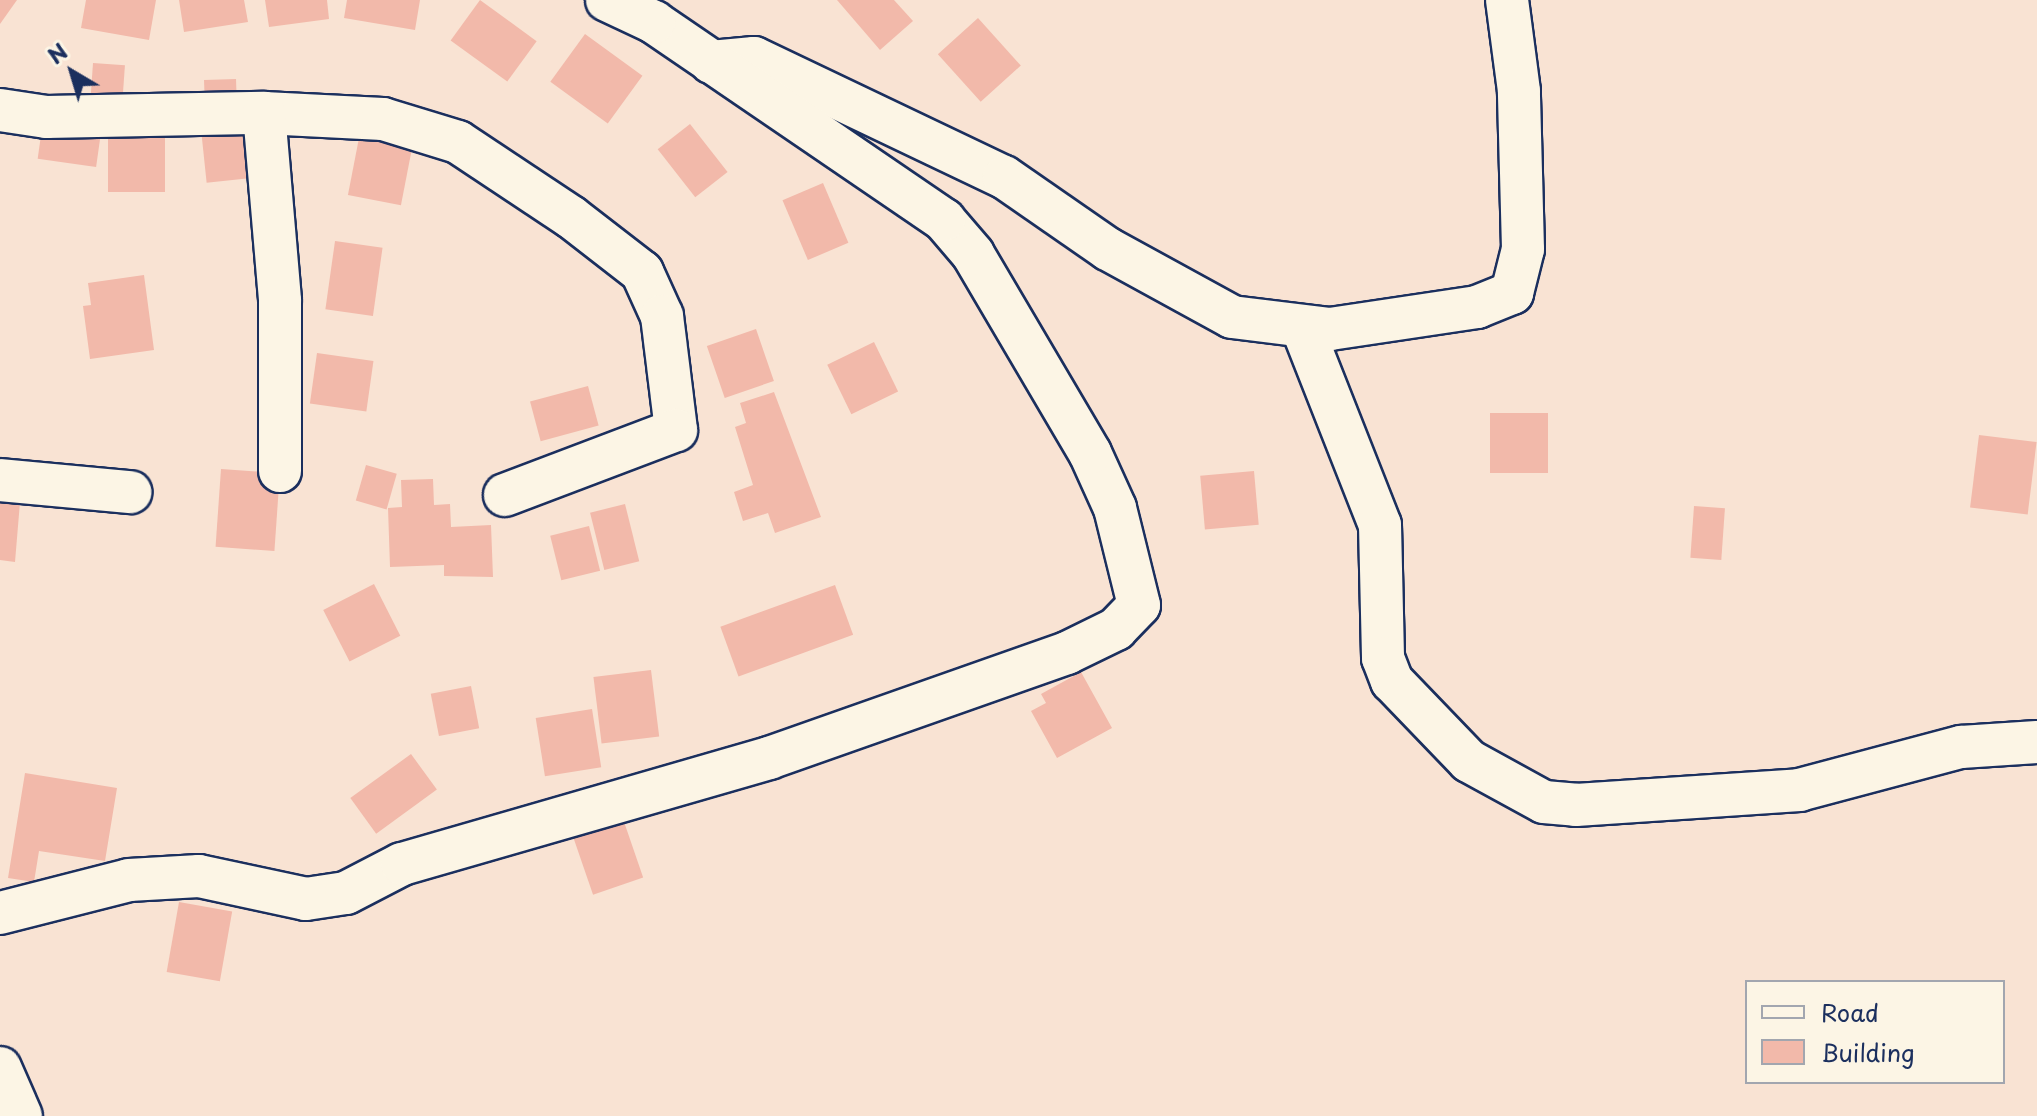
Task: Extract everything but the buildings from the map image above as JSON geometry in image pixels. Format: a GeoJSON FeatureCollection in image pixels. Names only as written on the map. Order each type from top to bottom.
{"type":"FeatureCollection","features":[{"type":"Feature","properties":{"kind":"street"},"geometry":{"type":"LineString","coordinates":[[0,913],[129,880],[199,876],[306,899],[346,893],[402,864],[769,758],[1067,653],[1116,629],[1139,605],[1115,508],[1090,453],[973,254],[919,197],[711,62],[607,0]]}},
{"type":"Feature","properties":{"kind":"street"},"geometry":{"type":"LineString","coordinates":[[711,62],[754,58],[1004,177],[1179,293],[1232,317],[1302,327],[1477,307],[1512,293],[1523,249],[1519,91],[1507,0]]}},
{"type":"Feature","properties":{"kind":"street"},"geometry":{"type":"LineString","coordinates":[[0,110],[46,117],[264,113],[383,119],[458,142],[642,272],[662,316],[676,430],[505,495]]}},
{"type":"Feature","properties":{"kind":"street"},"geometry":{"type":"LineString","coordinates":[[264,113],[280,301],[280,471]]}},
{"type":"Feature","properties":{"kind":"street"},"geometry":{"type":"LineString","coordinates":[[1302,327],[1380,525],[1383,658],[1392,681],[1482,768],[1544,802],[1576,805],[1799,790],[1961,747],[2037,742]]}},
{"type":"Feature","properties":{"kind":"street"},"geometry":{"type":"LineString","coordinates":[[0,480],[130,492]]}},
{"type":"Feature","properties":{"kind":"street"},"geometry":{"type":"LineString","coordinates":[[0,1068],[21,1116]]}}]}
